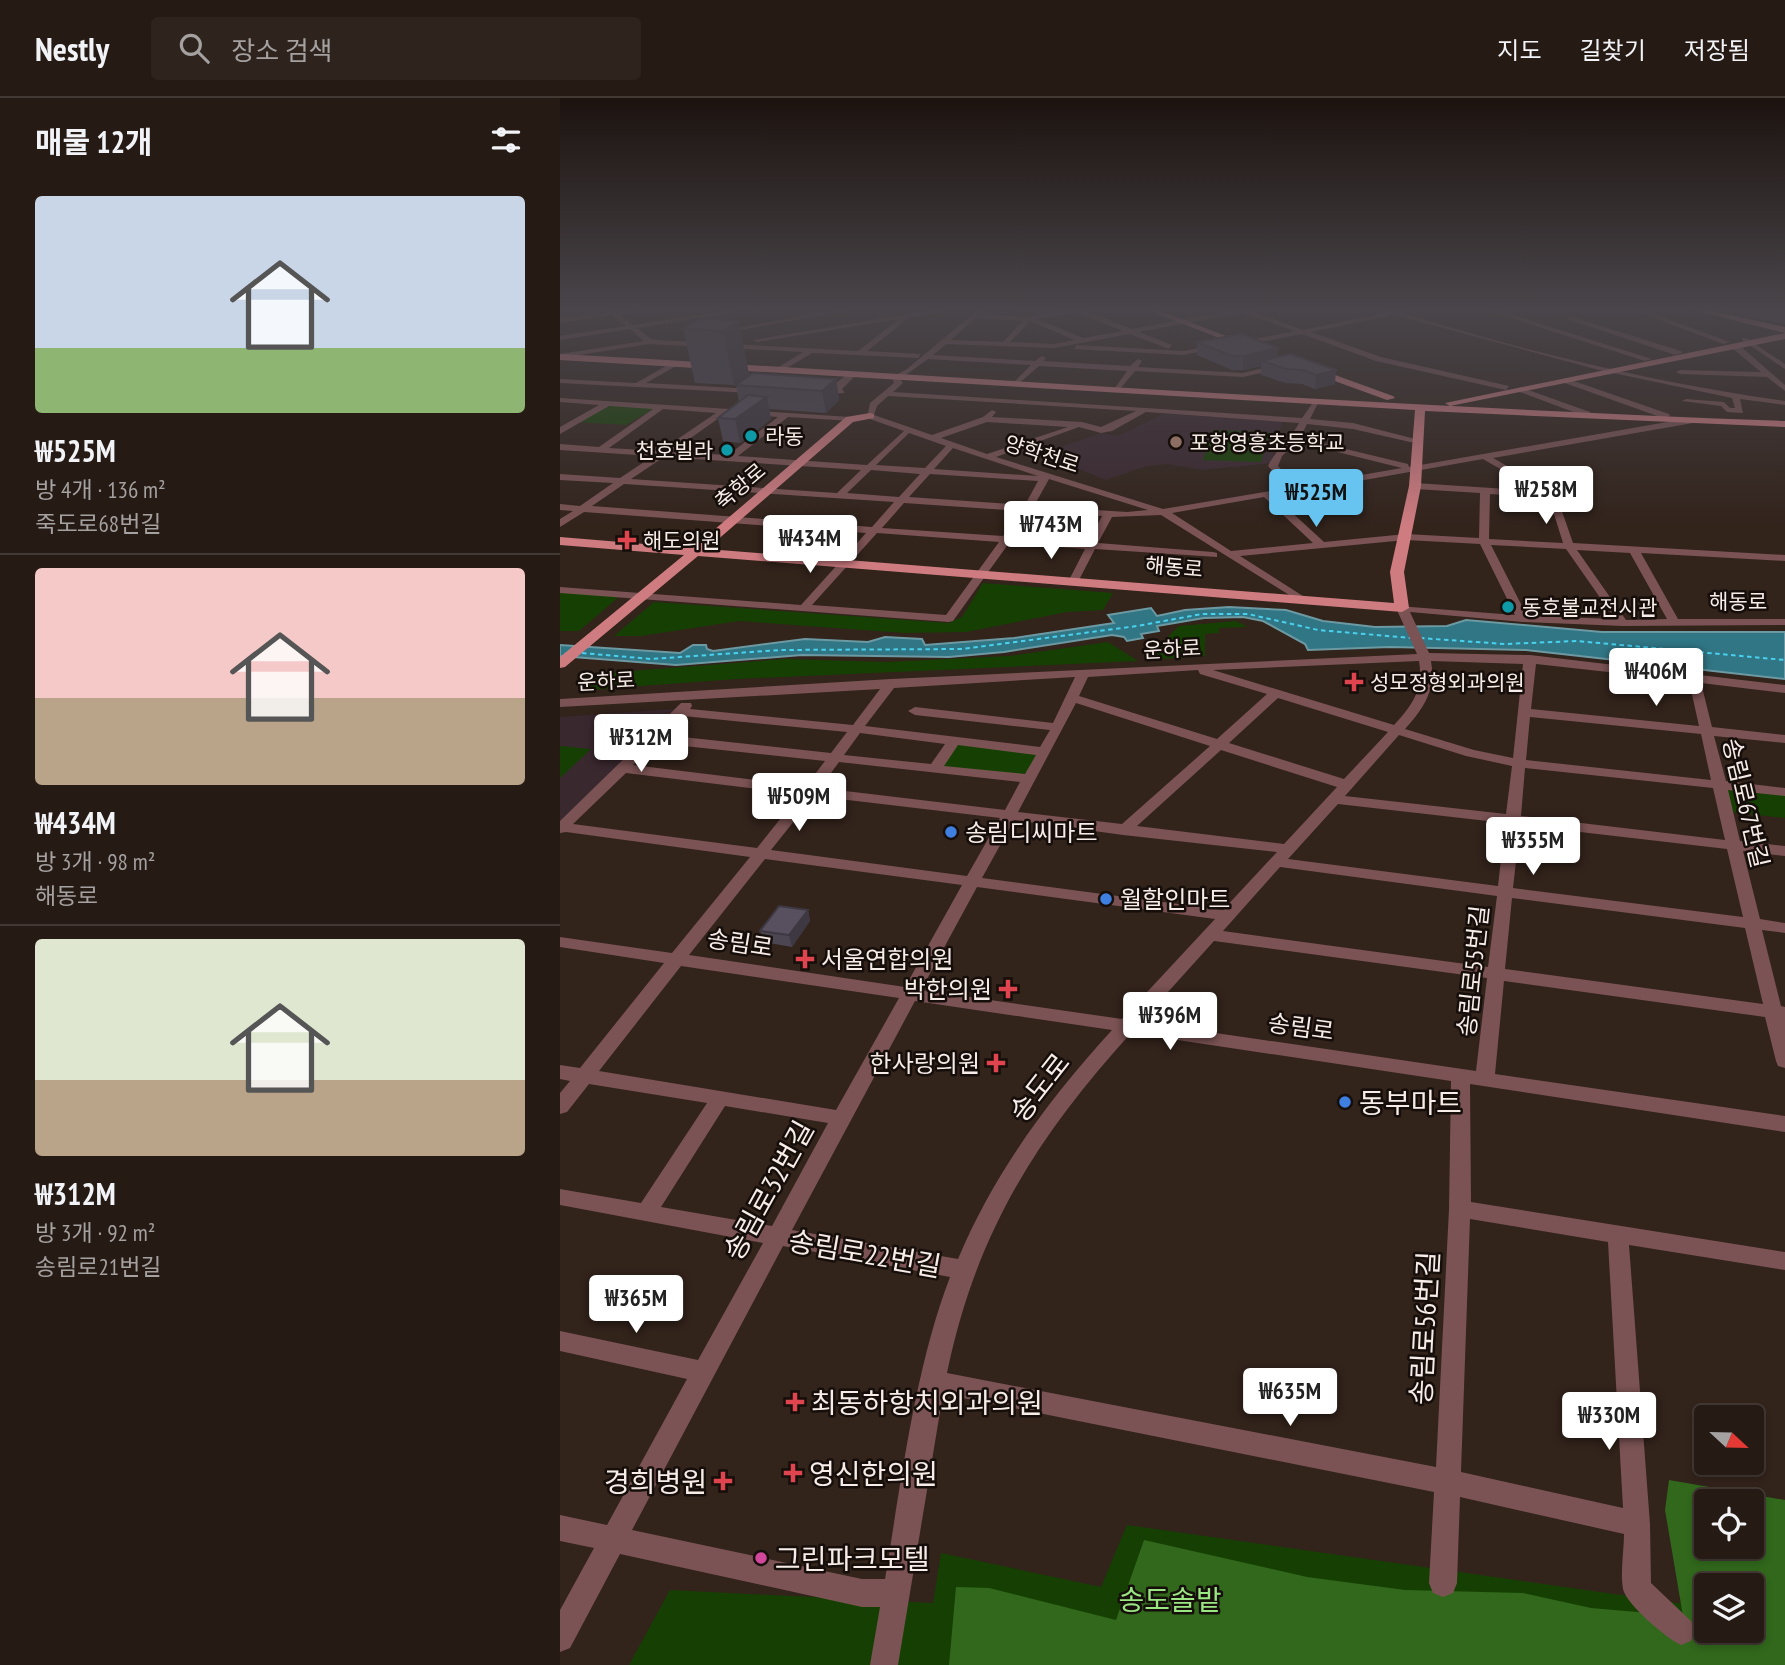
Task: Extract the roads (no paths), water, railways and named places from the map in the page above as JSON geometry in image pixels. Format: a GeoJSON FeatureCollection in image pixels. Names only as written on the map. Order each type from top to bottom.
{"type":"FeatureCollection","features":[{"type":"Feature","properties":{"kind":"main road"},"geometry":{"type":"LineString","coordinates":[[954,381],[1374,405],[1405,411],[1420,422]]}},
{"type":"Feature","properties":{"kind":"main road"},"geometry":{"type":"LineString","coordinates":[[992,381],[1117,390]]}},
{"type":"Feature","properties":{"kind":"main road"},"geometry":{"type":"LineString","coordinates":[[1351,381],[1420,407],[1537,381]]}},
{"type":"Feature","properties":{"kind":"main road"},"geometry":{"type":"LineString","coordinates":[[1388,394],[1450,400],[1558,381]]}},
{"type":"Feature","properties":{"kind":"main road"},"geometry":{"type":"LineString","coordinates":[[1374,405],[1387,401],[1388,394]]}},
{"type":"Feature","properties":{"kind":"main road"},"geometry":{"type":"LineString","coordinates":[[1232,396],[1314,403],[1785,422]]}},
{"type":"Feature","properties":{"kind":"main road"},"geometry":{"type":"LineString","coordinates":[[1450,400],[1451,406],[1464,410],[1691,419]]}},
{"type":"Feature","properties":{"kind":"main road"},"geometry":{"type":"LineString","coordinates":[[1404,612],[1397,572],[1415,486],[1420,407]]}},
{"type":"Feature","properties":{"kind":"main road"},"geometry":{"type":"LineString","coordinates":[[1420,422],[1464,410]]}},
{"type":"Feature","properties":{"kind":"main road"},"geometry":{"type":"LineString","coordinates":[[850,419],[872,417]]}},
{"type":"Feature","properties":{"kind":"main road","name":"축항로"},"geometry":{"type":"LineString","coordinates":[[630,607],[850,419]]}},
{"type":"Feature","properties":{"kind":"main road","name":"해동로"},"geometry":{"type":"LineString","coordinates":[[560,541],[1074,580],[1404,612]]}},
{"type":"Feature","properties":{"kind":"main road"},"geometry":{"type":"LineString","coordinates":[[560,664],[630,607]]}},
{"type":"Feature","properties":{"kind":"street"},"geometry":{"type":"LineString","coordinates":[[560,524],[757,388],[563,381]]}},
{"type":"Feature","properties":{"kind":"street"},"geometry":{"type":"LineString","coordinates":[[560,431],[644,381]]}},
{"type":"Feature","properties":{"kind":"street"},"geometry":{"type":"LineString","coordinates":[[872,417],[873,405],[898,381]]}},
{"type":"Feature","properties":{"kind":"street"},"geometry":{"type":"LineString","coordinates":[[987,457],[1082,425],[1103,408],[1123,381]]}},
{"type":"Feature","properties":{"kind":"street"},"geometry":{"type":"LineString","coordinates":[[1217,413],[1232,396],[1240,381]]}},
{"type":"Feature","properties":{"kind":"street"},"geometry":{"type":"LineString","coordinates":[[1476,381],[1506,388]]}},
{"type":"Feature","properties":{"kind":"street"},"geometry":{"type":"LineString","coordinates":[[1567,381],[1666,416]]}},
{"type":"Feature","properties":{"kind":"street"},"geometry":{"type":"LineString","coordinates":[[1662,381],[1785,403]]}},
{"type":"Feature","properties":{"kind":"street"},"geometry":{"type":"LineString","coordinates":[[560,477],[1108,515],[1163,512],[1691,419],[1681,381]]}},
{"type":"Feature","properties":{"kind":"street"},"geometry":{"type":"LineString","coordinates":[[1520,389],[1587,414]]}},
{"type":"Feature","properties":{"kind":"street"},"geometry":{"type":"LineString","coordinates":[[887,394],[1304,420],[1353,426],[1419,441]]}},
{"type":"Feature","properties":{"kind":"street"},"geometry":{"type":"LineString","coordinates":[[1723,394],[1727,410],[1740,411],[1735,396]]}},
{"type":"Feature","properties":{"kind":"street"},"geometry":{"type":"LineString","coordinates":[[560,400],[850,419]]}},
{"type":"Feature","properties":{"kind":"street"},"geometry":{"type":"LineString","coordinates":[[986,418],[1003,400]]}},
{"type":"Feature","properties":{"kind":"street"},"geometry":{"type":"LineString","coordinates":[[1686,401],[1724,404]]}},
{"type":"Feature","properties":{"kind":"street"},"geometry":{"type":"LineString","coordinates":[[1294,488],[1273,466],[1278,455],[1295,439],[1314,403]]}},
{"type":"Feature","properties":{"kind":"street"},"geometry":{"type":"LineString","coordinates":[[600,450],[662,407]]}},
{"type":"Feature","properties":{"kind":"street"},"geometry":{"type":"LineString","coordinates":[[932,438],[986,418],[1109,429],[1145,410]]}},
{"type":"Feature","properties":{"kind":"street"},"geometry":{"type":"LineString","coordinates":[[729,459],[786,415]]}},
{"type":"Feature","properties":{"kind":"street","name":"양학천로"},"geometry":{"type":"LineString","coordinates":[[872,417],[987,457],[1163,512],[1302,600]]}},
{"type":"Feature","properties":{"kind":"street"},"geometry":{"type":"LineString","coordinates":[[560,422],[575,422]]}},
{"type":"Feature","properties":{"kind":"street"},"geometry":{"type":"LineString","coordinates":[[839,496],[905,433]]}},
{"type":"Feature","properties":{"kind":"street"},"geometry":{"type":"LineString","coordinates":[[1295,439],[1415,468]]}},
{"type":"Feature","properties":{"kind":"street"},"geometry":{"type":"LineString","coordinates":[[560,447],[800,463]]}},
{"type":"Feature","properties":{"kind":"street"},"geometry":{"type":"LineString","coordinates":[[803,609],[949,447]]}},
{"type":"Feature","properties":{"kind":"street"},"geometry":{"type":"LineString","coordinates":[[1484,456],[1553,496],[1569,547],[1623,624]]}},
{"type":"Feature","properties":{"kind":"street","name":"축항로"},"geometry":{"type":"LineString","coordinates":[[800,463],[928,471]]}},
{"type":"Feature","properties":{"kind":"street","name":"양학천로"},"geometry":{"type":"LineString","coordinates":[[928,471],[1044,480],[1027,510]]}},
{"type":"Feature","properties":{"kind":"street"},"geometry":{"type":"LineString","coordinates":[[1415,486],[1553,496]]}},
{"type":"Feature","properties":{"kind":"street"},"geometry":{"type":"LineString","coordinates":[[1485,491],[1484,541],[1522,619]]}},
{"type":"Feature","properties":{"kind":"street"},"geometry":{"type":"LineString","coordinates":[[1265,493],[1320,544]]}},
{"type":"Feature","properties":{"kind":"street"},"geometry":{"type":"LineString","coordinates":[[560,506],[1213,555]]}},
{"type":"Feature","properties":{"kind":"street"},"geometry":{"type":"LineString","coordinates":[[560,590],[949,619],[1003,539],[1027,510]]}},
{"type":"Feature","properties":{"kind":"street"},"geometry":{"type":"LineString","coordinates":[[1074,580],[1108,515]]}},
{"type":"Feature","properties":{"kind":"street"},"geometry":{"type":"LineString","coordinates":[[1229,554],[1406,537],[1785,558]]}},
{"type":"Feature","properties":{"kind":"street"},"geometry":{"type":"LineString","coordinates":[[1634,550],[1674,622]]}},
{"type":"Feature","properties":{"kind":"street"},"geometry":{"type":"LineString","coordinates":[[1404,612],[1422,653]]}},
{"type":"Feature","properties":{"kind":"street","name":"해동로"},"geometry":{"type":"LineString","coordinates":[[1404,612],[1623,624],[1785,621]]}},
{"type":"Feature","properties":{"kind":"street","name":"운하로"},"geometry":{"type":"LineString","coordinates":[[560,702],[1422,653],[1530,659],[1785,689]]}},
{"type":"Feature","properties":{"kind":"street","name":"송도로"},"geometry":{"type":"LineString","coordinates":[[884,1665],[934,1381],[954,1298],[988,1215],[1041,1128],[1082,1075],[1416,709],[1425,692],[1429,675],[1422,653]]}},
{"type":"Feature","properties":{"kind":"street","name":"송림로55번길"},"geometry":{"type":"LineString","coordinates":[[1485,1079],[1530,659]]}},
{"type":"Feature","properties":{"kind":"street"},"geometry":{"type":"LineString","coordinates":[[1192,667],[1471,753],[1517,763],[1785,792]]}},
{"type":"Feature","properties":{"kind":"street","name":"송림로32번길"},"geometry":{"type":"LineString","coordinates":[[560,1637],[841,1118],[1058,727],[1083,673]]}},
{"type":"Feature","properties":{"kind":"street","name":"송림로67번길"},"geometry":{"type":"LineString","coordinates":[[1694,678],[1752,924],[1779,1012],[1785,1061]]}},
{"type":"Feature","properties":{"kind":"street"},"geometry":{"type":"LineString","coordinates":[[560,1107],[675,958],[810,791],[891,683]]}},
{"type":"Feature","properties":{"kind":"street"},"geometry":{"type":"LineString","coordinates":[[1122,831],[1276,693]]}},
{"type":"Feature","properties":{"kind":"street"},"geometry":{"type":"LineString","coordinates":[[561,828],[697,695]]}},
{"type":"Feature","properties":{"kind":"street"},"geometry":{"type":"LineString","coordinates":[[1073,698],[1221,744],[1340,792],[1511,820],[1785,851]]}},
{"type":"Feature","properties":{"kind":"street"},"geometry":{"type":"LineString","coordinates":[[915,711],[1058,727]]}},
{"type":"Feature","properties":{"kind":"street"},"geometry":{"type":"LineString","coordinates":[[679,712],[857,729],[1044,752]]}},
{"type":"Feature","properties":{"kind":"street"},"geometry":{"type":"LineString","coordinates":[[1524,712],[1785,739]]}},
{"type":"Feature","properties":{"kind":"street"},"geometry":{"type":"LineString","coordinates":[[652,738],[1029,779]]}},
{"type":"Feature","properties":{"kind":"street"},"geometry":{"type":"LineString","coordinates":[[935,769],[954,741]]}},
{"type":"Feature","properties":{"kind":"street"},"geometry":{"type":"LineString","coordinates":[[622,768],[1122,831],[1503,892],[1785,928]]}},
{"type":"Feature","properties":{"kind":"street"},"geometry":{"type":"LineString","coordinates":[[561,828],[1228,916]]}},
{"type":"Feature","properties":{"kind":"street"},"geometry":{"type":"LineString","coordinates":[[1212,935],[1779,1012]]}},
{"type":"Feature","properties":{"kind":"street","name":"송림로"},"geometry":{"type":"LineString","coordinates":[[560,942],[1785,1124]]}},
{"type":"Feature","properties":{"kind":"street"},"geometry":{"type":"LineString","coordinates":[[560,1072],[841,1118]]}},
{"type":"Feature","properties":{"kind":"street","name":"송림로56번길"},"geometry":{"type":"LineString","coordinates":[[1443,1583],[1460,1209],[1461,1076]]}},
{"type":"Feature","properties":{"kind":"street"},"geometry":{"type":"LineString","coordinates":[[646,1212],[720,1099]]}},
{"type":"Feature","properties":{"kind":"street","name":"송림로22번길"},"geometry":{"type":"LineString","coordinates":[[560,1197],[964,1270]]}},
{"type":"Feature","properties":{"kind":"street"},"geometry":{"type":"LineString","coordinates":[[1460,1209],[1785,1261]]}},
{"type":"Feature","properties":{"kind":"street"},"geometry":{"type":"LineString","coordinates":[[1618,1235],[1637,1524],[1637,1589],[1681,1631]]}},
{"type":"Feature","properties":{"kind":"street"},"geometry":{"type":"LineString","coordinates":[[560,1341],[703,1372]]}},
{"type":"Feature","properties":{"kind":"street"},"geometry":{"type":"LineString","coordinates":[[934,1381],[1447,1482],[1637,1524]]}},
{"type":"Feature","properties":{"kind":"street"},"geometry":{"type":"LineString","coordinates":[[560,1528],[862,1593],[896,1593]]}},
{"type":"Feature","properties":{"kind":"water"},"geometry":{"type":"Polygon","coordinates":[[[1229,607],[1286,610],[1323,621],[1375,627],[1447,626],[1466,620],[1602,632],[1785,632],[1785,679],[1526,650],[1390,647],[1308,650],[1305,644],[1263,621],[1243,617],[1204,618],[1157,626],[1159,631],[1141,634],[1143,638],[1127,641],[1124,637],[1112,635],[1004,652],[949,657],[802,655],[676,665],[560,656],[560,645],[680,653],[693,645],[706,645],[707,649],[713,651],[805,639],[868,642],[885,637],[922,639],[925,645],[1014,638],[1114,623],[1108,615],[1151,608],[1157,616],[1185,610],[1229,607]]]}},
{"type":"Feature","properties":{"kind":"place","name":"라동"},"geometry":{"type":"Point","coordinates":[751,436]}},
{"type":"Feature","properties":{"kind":"place","name":"포항영흥초등학교"},"geometry":{"type":"Point","coordinates":[1176,442]}},
{"type":"Feature","properties":{"kind":"place","name":"천호빌라"},"geometry":{"type":"Point","coordinates":[727,450]}},
{"type":"Feature","properties":{"kind":"place","name":"해도의원"},"geometry":{"type":"Point","coordinates":[627,540]}},
{"type":"Feature","properties":{"kind":"place","name":"동호불교전시관"},"geometry":{"type":"Point","coordinates":[1508,607]}},
{"type":"Feature","properties":{"kind":"place","name":"성모정형외과의원"},"geometry":{"type":"Point","coordinates":[1354,682]}},
{"type":"Feature","properties":{"kind":"place","name":"송림디씨마트"},"geometry":{"type":"Point","coordinates":[951,832]}},
{"type":"Feature","properties":{"kind":"place","name":"월할인마트"},"geometry":{"type":"Point","coordinates":[1106,899]}},
{"type":"Feature","properties":{"kind":"place","name":"서울연합의원"},"geometry":{"type":"Point","coordinates":[805,959]}},
{"type":"Feature","properties":{"kind":"place","name":"박한의원"},"geometry":{"type":"Point","coordinates":[1008,989]}},
{"type":"Feature","properties":{"kind":"place","name":"한사랑의원"},"geometry":{"type":"Point","coordinates":[996,1063]}},
{"type":"Feature","properties":{"kind":"place","name":"동부마트"},"geometry":{"type":"Point","coordinates":[1345,1102]}},
{"type":"Feature","properties":{"kind":"place","name":"최동하항치외과의원"},"geometry":{"type":"Point","coordinates":[795,1402]}},
{"type":"Feature","properties":{"kind":"place","name":"영신한의원"},"geometry":{"type":"Point","coordinates":[793,1473]}},
{"type":"Feature","properties":{"kind":"place","name":"경희병원"},"geometry":{"type":"Point","coordinates":[723,1481]}},
{"type":"Feature","properties":{"kind":"place","name":"그린파크모텔"},"geometry":{"type":"Point","coordinates":[761,1558]}},
{"type":"Feature","properties":{"kind":"park label","name":"송도솔밭"},"geometry":{"type":"Point","coordinates":[1170,1599]}}]}
